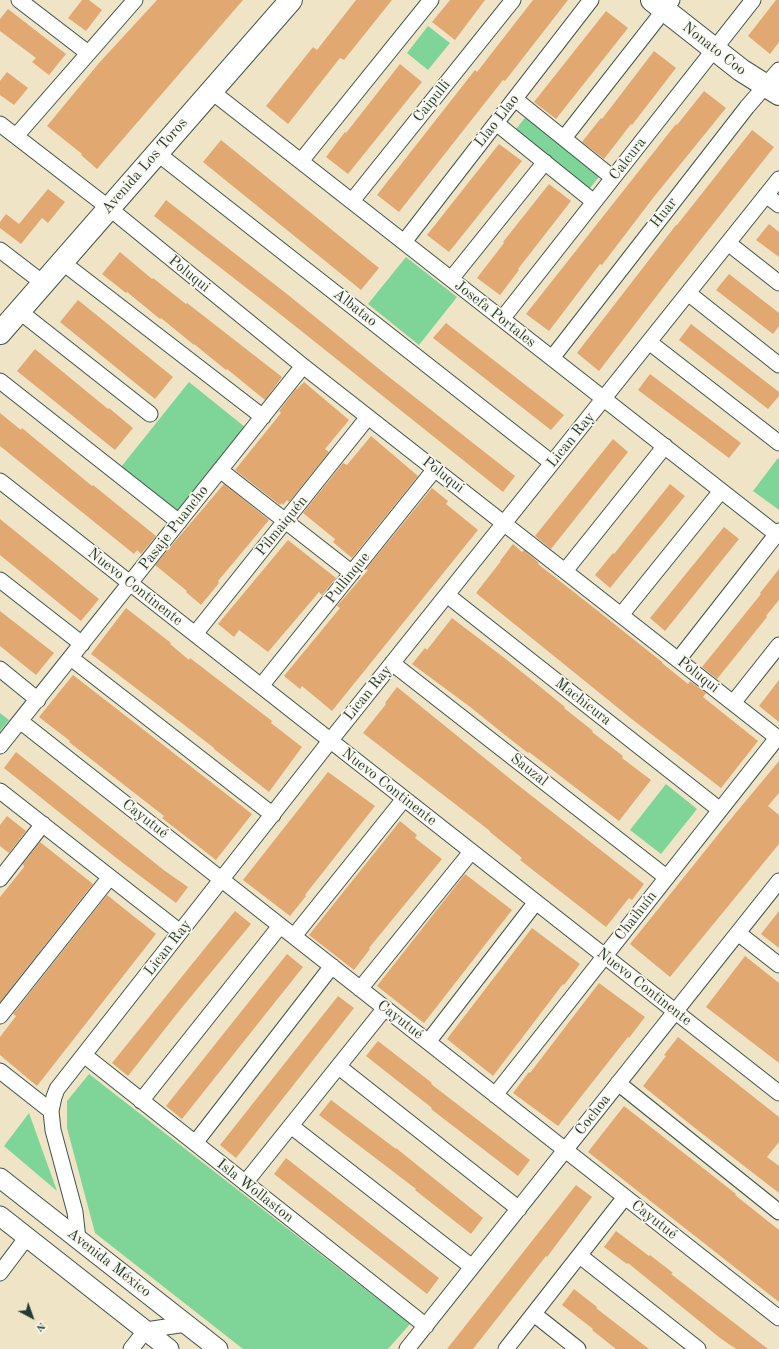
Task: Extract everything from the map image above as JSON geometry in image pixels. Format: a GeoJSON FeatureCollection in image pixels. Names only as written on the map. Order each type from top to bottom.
{"type":"FeatureCollection","features":[{"type":"Feature","properties":{"kind":"main road","name":"Avenida Los Toros"},"geometry":{"type":"LineString","coordinates":[[0,333],[291,0]]}},
{"type":"Feature","properties":{"kind":"main road","name":"Nonato Coo"},"geometry":{"type":"LineString","coordinates":[[663,3],[714,49],[742,70],[774,83]]}},
{"type":"Feature","properties":{"kind":"street"},"geometry":{"type":"LineString","coordinates":[[20,0],[88,53]]}},
{"type":"Feature","properties":{"kind":"street"},"geometry":{"type":"LineString","coordinates":[[16,136],[135,0]]}},
{"type":"Feature","properties":{"kind":"street"},"geometry":{"type":"LineString","coordinates":[[301,161],[431,0]]}},
{"type":"Feature","properties":{"kind":"street","name":"Caipulli"},"geometry":{"type":"LineString","coordinates":[[352,201],[512,0]]}},
{"type":"Feature","properties":{"kind":"street","name":"Llao Llao"},"geometry":{"type":"LineString","coordinates":[[404,242],[591,0]]}},
{"type":"Feature","properties":{"kind":"street","name":"Calcura"},"geometry":{"type":"LineString","coordinates":[[502,319],[753,0]]}},
{"type":"Feature","properties":{"kind":"street"},"geometry":{"type":"LineString","coordinates":[[564,138],[663,3]]}},
{"type":"Feature","properties":{"kind":"street","name":"Huar"},"geometry":{"type":"LineString","coordinates":[[552,358],[747,107],[774,83]]}},
{"type":"Feature","properties":{"kind":"street","name":"Josefa Portales"},"geometry":{"type":"LineString","coordinates":[[211,91],[721,491],[778,534]]}},
{"type":"Feature","properties":{"kind":"street"},"geometry":{"type":"LineString","coordinates":[[515,99],[613,178]]}},
{"type":"Feature","properties":{"kind":"street"},"geometry":{"type":"LineString","coordinates":[[496,123],[594,202]]}},
{"type":"Feature","properties":{"kind":"street","name":"Poluqui"},"geometry":{"type":"LineString","coordinates":[[0,124],[109,208],[303,366],[778,738]]}},
{"type":"Feature","properties":{"kind":"street","name":"Albatao"},"geometry":{"type":"LineString","coordinates":[[157,153],[552,463]]}},
{"type":"Feature","properties":{"kind":"street"},"geometry":{"type":"LineString","coordinates":[[451,279],[545,162]]}},
{"type":"Feature","properties":{"kind":"street","name":"Lican Ray"},"geometry":{"type":"LineString","coordinates":[[78,1239],[75,1212],[53,1130],[51,1110],[57,1089],[330,741],[779,179]]}},
{"type":"Feature","properties":{"kind":"street"},"geometry":{"type":"LineString","coordinates":[[766,195],[779,205]]}},
{"type":"Feature","properties":{"kind":"street"},"geometry":{"type":"LineString","coordinates":[[728,243],[779,283]]}},
{"type":"Feature","properties":{"kind":"street"},"geometry":{"type":"LineString","coordinates":[[0,250],[43,283]]}},
{"type":"Feature","properties":{"kind":"street"},"geometry":{"type":"LineString","coordinates":[[62,262],[263,417]]}},
{"type":"Feature","properties":{"kind":"street"},"geometry":{"type":"LineString","coordinates":[[688,293],[779,364]]}},
{"type":"Feature","properties":{"kind":"street"},"geometry":{"type":"LineString","coordinates":[[19,311],[150,414]]}},
{"type":"Feature","properties":{"kind":"street"},"geometry":{"type":"LineString","coordinates":[[649,342],[779,443]]}},
{"type":"Feature","properties":{"kind":"street","name":"Pasaje Puancho"},"geometry":{"type":"LineString","coordinates":[[0,746],[303,366]]}},
{"type":"Feature","properties":{"kind":"street"},"geometry":{"type":"LineString","coordinates":[[0,381],[179,522]]}},
{"type":"Feature","properties":{"kind":"street","name":"Pilmaiquén"},"geometry":{"type":"LineString","coordinates":[[196,634],[368,417]]}},
{"type":"Feature","properties":{"kind":"street"},"geometry":{"type":"LineString","coordinates":[[565,572],[665,446]]}},
{"type":"Feature","properties":{"kind":"street","name":"Pullinque"},"geometry":{"type":"LineString","coordinates":[[261,686],[435,469]]}},
{"type":"Feature","properties":{"kind":"street"},"geometry":{"type":"LineString","coordinates":[[220,470],[352,573]]}},
{"type":"Feature","properties":{"kind":"street","name":"Nuevo Continente"},"geometry":{"type":"LineString","coordinates":[[0,481],[779,1093]]}},
{"type":"Feature","properties":{"kind":"street"},"geometry":{"type":"LineString","coordinates":[[621,615],[721,491]]}},
{"type":"Feature","properties":{"kind":"street"},"geometry":{"type":"LineString","coordinates":[[678,660],[778,534]]}},
{"type":"Feature","properties":{"kind":"street"},"geometry":{"type":"LineString","coordinates":[[0,580],[82,644]]}},
{"type":"Feature","properties":{"kind":"street","name":"Machicura"},"geometry":{"type":"LineString","coordinates":[[447,595],[720,810]]}},
{"type":"Feature","properties":{"kind":"street"},"geometry":{"type":"LineString","coordinates":[[732,703],[779,645]]}},
{"type":"Feature","properties":{"kind":"street"},"geometry":{"type":"LineString","coordinates":[[71,658],[273,815]]}},
{"type":"Feature","properties":{"kind":"street","name":"Sauzal"},"geometry":{"type":"LineString","coordinates":[[392,663],[666,877]]}},
{"type":"Feature","properties":{"kind":"street"},"geometry":{"type":"LineString","coordinates":[[0,669],[38,700]]}},
{"type":"Feature","properties":{"kind":"street","name":"Cayutué"},"geometry":{"type":"LineString","coordinates":[[20,721],[779,1318]]}},
{"type":"Feature","properties":{"kind":"street","name":"Chaihuín"},"geometry":{"type":"LineString","coordinates":[[495,1095],[666,877],[778,738]]}},
{"type":"Feature","properties":{"kind":"street"},"geometry":{"type":"LineString","coordinates":[[0,790],[180,932]]}},
{"type":"Feature","properties":{"kind":"street"},"geometry":{"type":"LineString","coordinates":[[294,936],[404,799]]}},
{"type":"Feature","properties":{"kind":"street"},"geometry":{"type":"LineString","coordinates":[[0,879],[43,824]]}},
{"type":"Feature","properties":{"kind":"street"},"geometry":{"type":"LineString","coordinates":[[360,989],[471,852]]}},
{"type":"Feature","properties":{"kind":"street"},"geometry":{"type":"LineString","coordinates":[[0,1016],[110,877]]}},
{"type":"Feature","properties":{"kind":"street","name":"Cochoa"},"geometry":{"type":"LineString","coordinates":[[407,1349],[779,881]]}},
{"type":"Feature","properties":{"kind":"street"},"geometry":{"type":"LineString","coordinates":[[428,1042],[536,902]]}},
{"type":"Feature","properties":{"kind":"street"},"geometry":{"type":"LineString","coordinates":[[141,1100],[280,926]]}},
{"type":"Feature","properties":{"kind":"street"},"geometry":{"type":"LineString","coordinates":[[738,933],[779,965]]}},
{"type":"Feature","properties":{"kind":"street"},"geometry":{"type":"LineString","coordinates":[[195,1143],[332,966]]}},
{"type":"Feature","properties":{"kind":"street"},"geometry":{"type":"LineString","coordinates":[[246,1183],[385,1008]]}},
{"type":"Feature","properties":{"kind":"street","name":"Isla Wollaston"},"geometry":{"type":"LineString","coordinates":[[84,1055],[426,1326]]}},
{"type":"Feature","properties":{"kind":"street"},"geometry":{"type":"LineString","coordinates":[[338,1067],[519,1209]]}},
{"type":"Feature","properties":{"kind":"street"},"geometry":{"type":"LineString","coordinates":[[0,1070],[51,1110]]}},
{"type":"Feature","properties":{"kind":"street"},"geometry":{"type":"LineString","coordinates":[[618,1083],[779,1212]]}},
{"type":"Feature","properties":{"kind":"street"},"geometry":{"type":"LineString","coordinates":[[291,1126],[472,1267]]}},
{"type":"Feature","properties":{"kind":"street","name":"Avenida México"},"geometry":{"type":"LineString","coordinates":[[0,1178],[218,1349]]}},
{"type":"Feature","properties":{"kind":"street"},"geometry":{"type":"LineString","coordinates":[[506,1349],[625,1197]]}},
{"type":"Feature","properties":{"kind":"street","name":"Avenida México"},"geometry":{"type":"LineString","coordinates":[[0,1216],[169,1349]]}},
{"type":"Feature","properties":{"kind":"street"},"geometry":{"type":"LineString","coordinates":[[0,1273],[28,1237]]}},
{"type":"Feature","properties":{"kind":"street"},"geometry":{"type":"LineString","coordinates":[[580,1256],[698,1349]]}},
{"type":"Feature","properties":{"kind":"street"},"geometry":{"type":"LineString","coordinates":[[534,1314],[578,1349]]}},
{"type":"Feature","properties":{"kind":"street"},"geometry":{"type":"LineString","coordinates":[[131,1349],[146,1330],[186,1324]]}},
{"type":"Feature","properties":{"kind":"green space"},"geometry":{"type":"Polygon","coordinates":[[[428,26],[450,43],[428,70],[407,53],[428,26]]]}},
{"type":"Feature","properties":{"kind":"green space"},"geometry":{"type":"Polygon","coordinates":[[[528,114],[602,173],[586,193],[512,134],[528,114]]]}},
{"type":"Feature","properties":{"kind":"green space"},"geometry":{"type":"Polygon","coordinates":[[[406,257],[457,297],[419,345],[368,304],[406,257]]]}},
{"type":"Feature","properties":{"kind":"green space"},"geometry":{"type":"Polygon","coordinates":[[[189,382],[245,427],[177,512],[121,467],[189,382]]]}},
{"type":"Feature","properties":{"kind":"green space"},"geometry":{"type":"Polygon","coordinates":[[[778,458],[779,459],[779,510],[753,491],[778,458]]]}},
{"type":"Feature","properties":{"kind":"green space"},"geometry":{"type":"Polygon","coordinates":[[[0,713],[9,720],[0,731],[0,713]]]}},
{"type":"Feature","properties":{"kind":"green space"},"geometry":{"type":"Polygon","coordinates":[[[666,784],[697,809],[661,854],[630,830],[666,784]]]}},
{"type":"Feature","properties":{"kind":"green space"},"geometry":{"type":"Polygon","coordinates":[[[89,1074],[410,1324],[388,1349],[243,1349],[95,1233],[67,1128],[67,1101],[89,1074]]]}},
{"type":"Feature","properties":{"kind":"green space"},"geometry":{"type":"Polygon","coordinates":[[[29,1113],[57,1191],[4,1146],[29,1113]]]}},
{"type":"Feature","properties":{"kind":"building"},"geometry":{"type":"Polygon","coordinates":[[[82,0],[89,0],[102,10],[86,31],[68,18],[82,0]]]}},
{"type":"Feature","properties":{"kind":"building"},"geometry":{"type":"Polygon","coordinates":[[[157,0],[243,0],[97,169],[81,155],[82,154],[47,126],[99,63],[157,0]]]}},
{"type":"Feature","properties":{"kind":"building"},"geometry":{"type":"Polygon","coordinates":[[[356,0],[392,0],[344,60],[340,58],[288,124],[266,106],[313,47],[317,50],[356,0]]]}},
{"type":"Feature","properties":{"kind":"building"},"geometry":{"type":"Polygon","coordinates":[[[450,0],[485,0],[455,40],[432,22],[450,0]]]}},
{"type":"Feature","properties":{"kind":"building"},"geometry":{"type":"Polygon","coordinates":[[[533,0],[568,0],[505,81],[503,80],[399,212],[377,195],[475,70],[477,72],[533,0]]]}},
{"type":"Feature","properties":{"kind":"building"},"geometry":{"type":"Polygon","coordinates":[[[776,0],[779,0],[779,42],[770,54],[748,36],[776,0]]]}},
{"type":"Feature","properties":{"kind":"building"},"geometry":{"type":"Polygon","coordinates":[[[8,9],[66,54],[49,75],[32,62],[36,58],[0,31],[0,19],[8,9]]]}},
{"type":"Feature","properties":{"kind":"building"},"geometry":{"type":"Polygon","coordinates":[[[606,11],[628,28],[556,119],[534,102],[606,11]]]}},
{"type":"Feature","properties":{"kind":"building"},"geometry":{"type":"Polygon","coordinates":[[[654,51],[676,68],[604,159],[582,142],[601,118],[602,119],[654,51]]]}},
{"type":"Feature","properties":{"kind":"building"},"geometry":{"type":"Polygon","coordinates":[[[400,64],[422,82],[348,174],[326,157],[400,64]]]}},
{"type":"Feature","properties":{"kind":"building"},"geometry":{"type":"Polygon","coordinates":[[[7,72],[28,88],[14,105],[0,95],[0,81],[7,72]]]}},
{"type":"Feature","properties":{"kind":"building"},"geometry":{"type":"Polygon","coordinates":[[[704,91],[726,108],[653,198],[602,265],[600,264],[549,331],[526,314],[676,124],[677,125],[704,91]]]}},
{"type":"Feature","properties":{"kind":"building"},"geometry":{"type":"Polygon","coordinates":[[[752,130],[774,147],[599,371],[577,353],[752,130]]]}},
{"type":"Feature","properties":{"kind":"building"},"geometry":{"type":"Polygon","coordinates":[[[221,140],[379,268],[361,290],[203,162],[221,140]]]}},
{"type":"Feature","properties":{"kind":"building"},"geometry":{"type":"Polygon","coordinates":[[[499,144],[522,161],[449,252],[427,235],[499,144]]]}},
{"type":"Feature","properties":{"kind":"building"},"geometry":{"type":"Polygon","coordinates":[[[549,184],[571,201],[518,269],[519,270],[500,295],[477,278],[504,243],[503,242],[549,184]]]}},
{"type":"Feature","properties":{"kind":"building"},"geometry":{"type":"Polygon","coordinates":[[[48,189],[65,202],[48,223],[42,218],[21,244],[0,228],[0,222],[6,214],[19,224],[48,189]]]}},
{"type":"Feature","properties":{"kind":"building"},"geometry":{"type":"Polygon","coordinates":[[[166,200],[287,294],[384,373],[515,476],[503,492],[285,318],[154,216],[166,200]]]}},
{"type":"Feature","properties":{"kind":"building"},"geometry":{"type":"Polygon","coordinates":[[[769,224],[779,232],[779,257],[756,240],[769,224]]]}},
{"type":"Feature","properties":{"kind":"building"},"geometry":{"type":"Polygon","coordinates":[[[120,252],[152,279],[153,278],[186,304],[187,303],[282,377],[265,400],[227,369],[226,370],[161,318],[160,319],[102,274],[120,252]]]}},
{"type":"Feature","properties":{"kind":"building"},"geometry":{"type":"Polygon","coordinates":[[[729,274],[779,313],[779,326],[773,334],[716,290],[729,274]]]}},
{"type":"Feature","properties":{"kind":"building"},"geometry":{"type":"Polygon","coordinates":[[[78,300],[173,377],[155,399],[60,322],[78,300]]]}},
{"type":"Feature","properties":{"kind":"building"},"geometry":{"type":"Polygon","coordinates":[[[446,323],[564,415],[551,430],[433,338],[446,323]]]}},
{"type":"Feature","properties":{"kind":"building"},"geometry":{"type":"Polygon","coordinates":[[[691,324],[779,392],[779,396],[768,409],[679,340],[691,324]]]}},
{"type":"Feature","properties":{"kind":"building"},"geometry":{"type":"Polygon","coordinates":[[[35,349],[133,428],[115,450],[17,371],[35,349]]]}},
{"type":"Feature","properties":{"kind":"building"},"geometry":{"type":"Polygon","coordinates":[[[650,374],[741,443],[729,458],[638,390],[650,374]]]}},
{"type":"Feature","properties":{"kind":"building"},"geometry":{"type":"Polygon","coordinates":[[[304,382],[349,420],[325,449],[329,452],[289,502],[287,500],[283,505],[282,503],[280,505],[235,470],[281,413],[279,411],[296,389],[304,382]]]}},
{"type":"Feature","properties":{"kind":"building"},"geometry":{"type":"Polygon","coordinates":[[[0,413],[21,430],[22,428],[92,486],[93,485],[156,536],[141,554],[137,550],[134,554],[0,446],[0,413]]]}},
{"type":"Feature","properties":{"kind":"building"},"geometry":{"type":"Polygon","coordinates":[[[371,436],[418,476],[352,558],[333,542],[335,539],[303,513],[343,463],[347,465],[371,436]]]}},
{"type":"Feature","properties":{"kind":"building"},"geometry":{"type":"Polygon","coordinates":[[[613,439],[628,452],[551,549],[535,536],[613,439]]]}},
{"type":"Feature","properties":{"kind":"building"},"geometry":{"type":"Polygon","coordinates":[[[224,484],[269,520],[218,581],[219,583],[201,605],[186,592],[187,591],[155,565],[224,484]]]}},
{"type":"Feature","properties":{"kind":"building"},"geometry":{"type":"Polygon","coordinates":[[[670,484],[685,496],[610,588],[595,575],[613,553],[614,554],[670,484]]]}},
{"type":"Feature","properties":{"kind":"building"},"geometry":{"type":"Polygon","coordinates":[[[432,488],[448,501],[446,504],[478,530],[332,711],[302,686],[300,689],[284,676],[340,608],[337,606],[368,570],[366,569],[432,488]]]}},
{"type":"Feature","properties":{"kind":"building"},"geometry":{"type":"Polygon","coordinates":[[[0,519],[99,599],[81,621],[0,555],[0,519]]]}},
{"type":"Feature","properties":{"kind":"building"},"geometry":{"type":"Polygon","coordinates":[[[724,527],[739,539],[665,631],[650,618],[724,527]]]}},
{"type":"Feature","properties":{"kind":"building"},"geometry":{"type":"Polygon","coordinates":[[[288,540],[336,578],[322,595],[319,592],[268,652],[239,630],[234,637],[218,624],[288,540]]]}},
{"type":"Feature","properties":{"kind":"building"},"geometry":{"type":"Polygon","coordinates":[[[513,544],[522,552],[524,550],[539,563],[538,564],[688,684],[690,681],[706,693],[703,697],[758,741],[721,788],[633,720],[476,593],[513,544]]]}},
{"type":"Feature","properties":{"kind":"building"},"geometry":{"type":"Polygon","coordinates":[[[779,569],[779,600],[717,679],[702,667],[761,594],[760,593],[779,569]]]}},
{"type":"Feature","properties":{"kind":"building"},"geometry":{"type":"Polygon","coordinates":[[[126,608],[171,643],[170,644],[189,660],[190,658],[272,721],[271,723],[302,747],[269,792],[91,654],[126,608]]]}},
{"type":"Feature","properties":{"kind":"building"},"geometry":{"type":"Polygon","coordinates":[[[0,611],[54,653],[36,675],[0,646],[0,611]]]}},
{"type":"Feature","properties":{"kind":"building"},"geometry":{"type":"Polygon","coordinates":[[[452,618],[565,707],[564,708],[593,731],[592,732],[623,756],[622,758],[651,780],[619,821],[412,664],[425,648],[427,650],[452,618]]]}},
{"type":"Feature","properties":{"kind":"building"},"geometry":{"type":"Polygon","coordinates":[[[73,675],[252,814],[216,860],[162,818],[164,816],[39,717],[73,675]]]}},
{"type":"Feature","properties":{"kind":"building"},"geometry":{"type":"Polygon","coordinates":[[[779,680],[779,722],[759,706],[779,680]]]}},
{"type":"Feature","properties":{"kind":"building"},"geometry":{"type":"Polygon","coordinates":[[[397,687],[514,782],[644,884],[632,900],[629,898],[606,927],[520,860],[522,858],[490,831],[363,733],[386,704],[385,703],[397,687]]]}},
{"type":"Feature","properties":{"kind":"building"},"geometry":{"type":"Polygon","coordinates":[[[16,752],[165,871],[188,887],[176,903],[115,857],[4,768],[16,752]]]}},
{"type":"Feature","properties":{"kind":"building"},"geometry":{"type":"Polygon","coordinates":[[[779,761],[779,793],[768,806],[779,815],[779,844],[670,977],[630,944],[779,761]]]}},
{"type":"Feature","properties":{"kind":"building"},"geometry":{"type":"Polygon","coordinates":[[[328,772],[375,806],[290,916],[243,880],[328,772]]]}},
{"type":"Feature","properties":{"kind":"building"},"geometry":{"type":"Polygon","coordinates":[[[7,816],[26,831],[9,853],[0,846],[0,825],[7,816]]]}},
{"type":"Feature","properties":{"kind":"building"},"geometry":{"type":"Polygon","coordinates":[[[400,821],[417,835],[415,838],[442,859],[369,948],[370,949],[354,970],[309,935],[400,821]]]}},
{"type":"Feature","properties":{"kind":"building"},"geometry":{"type":"Polygon","coordinates":[[[40,842],[93,884],[0,1002],[0,897],[24,867],[23,864],[40,842]]]}},
{"type":"Feature","properties":{"kind":"building"},"geometry":{"type":"Polygon","coordinates":[[[465,874],[512,910],[424,1023],[377,986],[465,874]]]}},
{"type":"Feature","properties":{"kind":"building"},"geometry":{"type":"Polygon","coordinates":[[[107,895],[156,934],[37,1086],[0,1055],[0,1037],[16,1016],[13,1014],[107,895]]]}},
{"type":"Feature","properties":{"kind":"building"},"geometry":{"type":"Polygon","coordinates":[[[235,911],[251,924],[179,1011],[128,1076],[112,1063],[235,911]]]}},
{"type":"Feature","properties":{"kind":"building"},"geometry":{"type":"Polygon","coordinates":[[[779,911],[779,948],[761,934],[779,911]]]}},
{"type":"Feature","properties":{"kind":"building"},"geometry":{"type":"Polygon","coordinates":[[[532,928],[580,964],[493,1076],[447,1039],[532,928]]]}},
{"type":"Feature","properties":{"kind":"building"},"geometry":{"type":"Polygon","coordinates":[[[287,954],[303,967],[182,1119],[166,1106],[287,954]]]}},
{"type":"Feature","properties":{"kind":"building"},"geometry":{"type":"Polygon","coordinates":[[[745,956],[779,983],[779,1063],[706,1007],[745,956]]]}},
{"type":"Feature","properties":{"kind":"building"},"geometry":{"type":"Polygon","coordinates":[[[599,983],[645,1017],[558,1126],[513,1093],[599,983]]]}},
{"type":"Feature","properties":{"kind":"building"},"geometry":{"type":"Polygon","coordinates":[[[338,996],[354,1008],[236,1158],[220,1145],[338,996]]]}},
{"type":"Feature","properties":{"kind":"building"},"geometry":{"type":"Polygon","coordinates":[[[678,1037],[779,1117],[779,1142],[767,1157],[779,1166],[779,1193],[643,1086],[666,1056],[664,1055],[678,1037]]]}},
{"type":"Feature","properties":{"kind":"building"},"geometry":{"type":"Polygon","coordinates":[[[378,1041],[530,1160],[518,1176],[431,1109],[432,1108],[366,1056],[378,1041]]]}},
{"type":"Feature","properties":{"kind":"building"},"geometry":{"type":"Polygon","coordinates":[[[331,1100],[396,1148],[483,1218],[471,1234],[415,1190],[416,1189],[319,1115],[331,1100]]]}},
{"type":"Feature","properties":{"kind":"building"},"geometry":{"type":"Polygon","coordinates":[[[624,1106],[736,1194],[735,1195],[779,1230],[779,1302],[588,1152],[624,1106]]]}},
{"type":"Feature","properties":{"kind":"building"},"geometry":{"type":"Polygon","coordinates":[[[286,1158],[439,1278],[427,1294],[274,1174],[286,1158]]]}},
{"type":"Feature","properties":{"kind":"building"},"geometry":{"type":"Polygon","coordinates":[[[576,1185],[592,1197],[547,1257],[546,1256],[473,1349],[447,1349],[576,1185]]]}},
{"type":"Feature","properties":{"kind":"building"},"geometry":{"type":"Polygon","coordinates":[[[616,1231],[649,1256],[650,1255],[673,1273],[671,1274],[768,1349],[736,1349],[720,1338],[628,1263],[627,1264],[604,1247],[616,1231]]]}},
{"type":"Feature","properties":{"kind":"building"},"geometry":{"type":"Polygon","coordinates":[[[574,1289],[649,1349],[616,1349],[592,1330],[593,1329],[562,1305],[574,1289]]]}}]}
